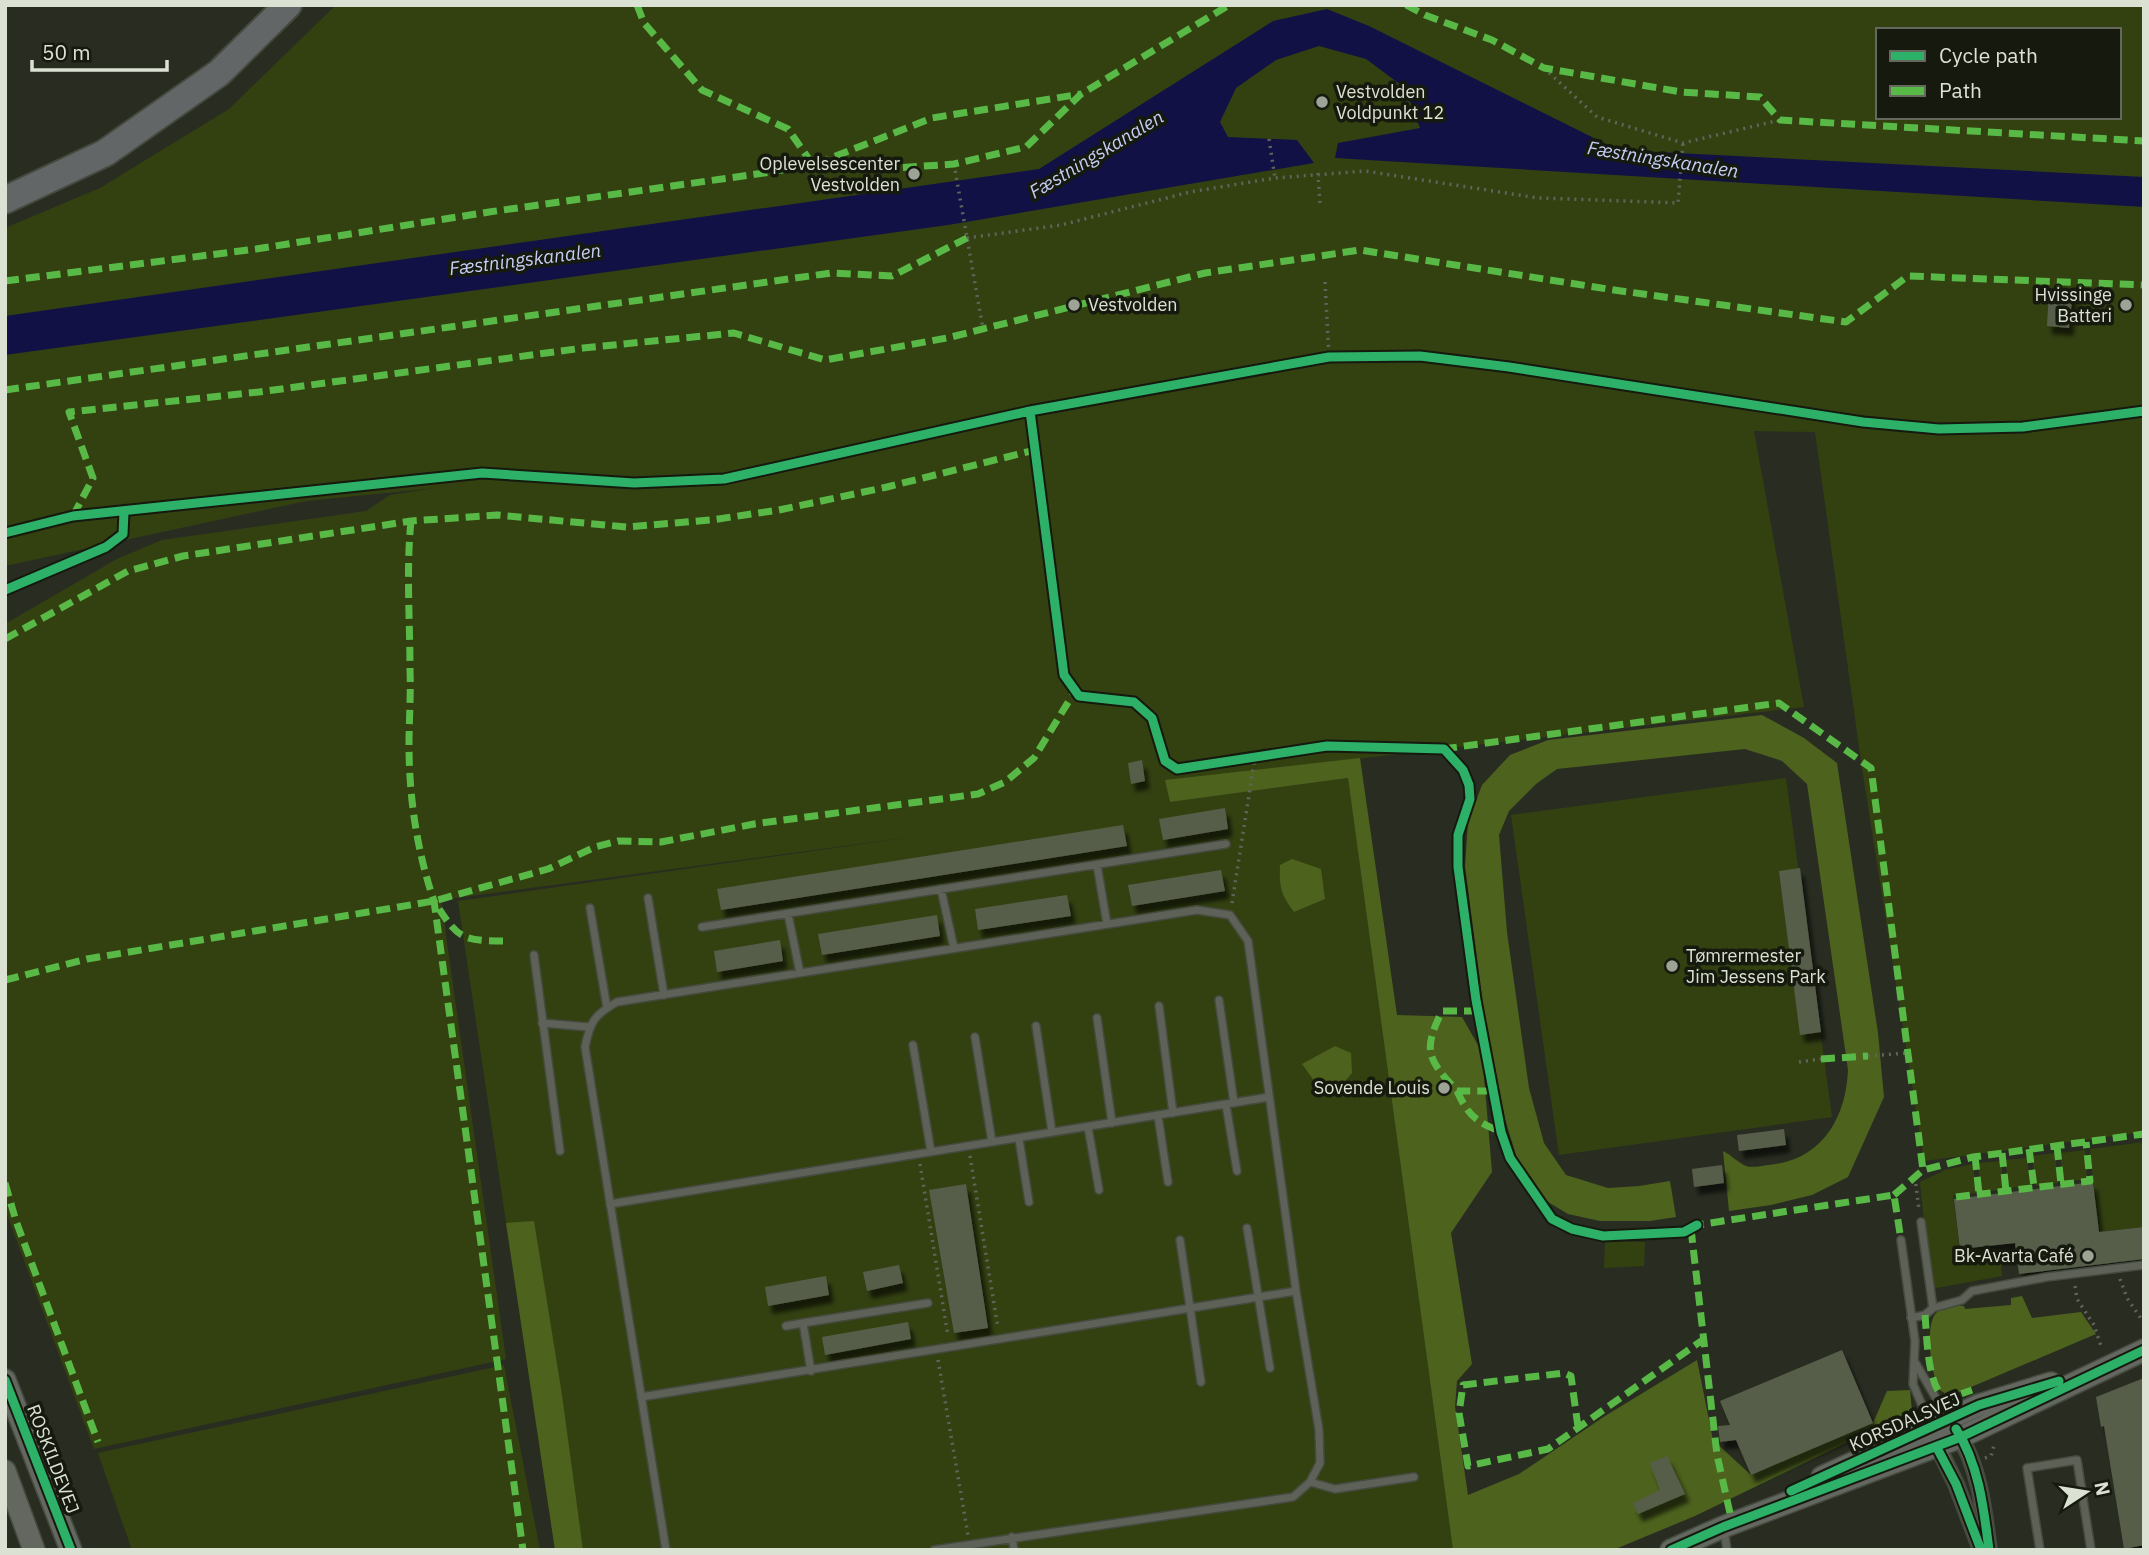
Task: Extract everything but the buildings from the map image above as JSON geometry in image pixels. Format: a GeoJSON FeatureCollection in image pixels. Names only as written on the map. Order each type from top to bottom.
{"type":"FeatureCollection","features":[{"type":"Feature","properties":{"kind":"highway"},"geometry":{"type":"LineString","coordinates":[[5,200],[105,153],[219,73],[288,5]]}},
{"type":"Feature","properties":{"kind":"street","name":"KORSDALSVEJ"},"geometry":{"type":"LineString","coordinates":[[1939,1432],[1961,1437],[2144,1350]]}},
{"type":"Feature","properties":{"kind":"street","name":"KORSDALSVEJ"},"geometry":{"type":"LineString","coordinates":[[1676,1549],[1939,1432],[1996,1399],[2109,1366]]}},
{"type":"Feature","properties":{"kind":"street","name":"ROSKILDEVEJ"},"geometry":{"type":"LineString","coordinates":[[5,1380],[71,1550]]}},
{"type":"Feature","properties":{"kind":"street"},"geometry":{"type":"LineString","coordinates":[[1939,1432],[1982,1550]]}},
{"type":"Feature","properties":{"kind":"street"},"geometry":{"type":"LineString","coordinates":[[1961,1437],[1976,1475],[1989,1550]]}},
{"type":"Feature","properties":{"kind":"street"},"geometry":{"type":"LineString","coordinates":[[5,1471],[34,1550]]}},
{"type":"Feature","properties":{"kind":"lane"},"geometry":{"type":"LineString","coordinates":[[702,927],[1226,844]]}},
{"type":"Feature","properties":{"kind":"lane"},"geometry":{"type":"LineString","coordinates":[[1097,864],[1107,924]]}},
{"type":"Feature","properties":{"kind":"lane"},"geometry":{"type":"LineString","coordinates":[[941,889],[954,948]]}},
{"type":"Feature","properties":{"kind":"lane"},"geometry":{"type":"LineString","coordinates":[[648,898],[664,995]]}},
{"type":"Feature","properties":{"kind":"lane"},"geometry":{"type":"LineString","coordinates":[[590,908],[607,1008]]}},
{"type":"Feature","properties":{"kind":"lane"},"geometry":{"type":"LineString","coordinates":[[666,1550],[585,1047],[589,1027],[596,1016],[617,1002],[1197,909],[1230,915],[1248,941],[1296,1291],[1319,1430],[1320,1463],[1310,1482],[1293,1497],[934,1550]]}},
{"type":"Feature","properties":{"kind":"lane"},"geometry":{"type":"LineString","coordinates":[[788,914],[800,973]]}},
{"type":"Feature","properties":{"kind":"lane"},"geometry":{"type":"LineString","coordinates":[[534,955],[560,1151]]}},
{"type":"Feature","properties":{"kind":"lane"},"geometry":{"type":"LineString","coordinates":[[1219,1000],[1237,1171]]}},
{"type":"Feature","properties":{"kind":"lane"},"geometry":{"type":"LineString","coordinates":[[1158,1006],[1173,1113]]}},
{"type":"Feature","properties":{"kind":"lane"},"geometry":{"type":"LineString","coordinates":[[1097,1018],[1112,1123]]}},
{"type":"Feature","properties":{"kind":"lane"},"geometry":{"type":"LineString","coordinates":[[542,1023],[589,1027]]}},
{"type":"Feature","properties":{"kind":"lane"},"geometry":{"type":"LineString","coordinates":[[1036,1026],[1052,1132]]}},
{"type":"Feature","properties":{"kind":"lane"},"geometry":{"type":"LineString","coordinates":[[975,1037],[992,1142]]}},
{"type":"Feature","properties":{"kind":"lane"},"geometry":{"type":"LineString","coordinates":[[913,1045],[931,1152]]}},
{"type":"Feature","properties":{"kind":"lane"},"geometry":{"type":"LineString","coordinates":[[610,1204],[1269,1097]]}},
{"type":"Feature","properties":{"kind":"lane"},"geometry":{"type":"LineString","coordinates":[[1158,1116],[1168,1182]]}},
{"type":"Feature","properties":{"kind":"lane"},"geometry":{"type":"LineString","coordinates":[[1088,1127],[1099,1190]]}},
{"type":"Feature","properties":{"kind":"lane"},"geometry":{"type":"LineString","coordinates":[[1019,1139],[1029,1202]]}},
{"type":"Feature","properties":{"kind":"lane"},"geometry":{"type":"LineString","coordinates":[[1921,1222],[1933,1308]]}},
{"type":"Feature","properties":{"kind":"lane"},"geometry":{"type":"LineString","coordinates":[[1247,1228],[1270,1368]]}},
{"type":"Feature","properties":{"kind":"lane"},"geometry":{"type":"LineString","coordinates":[[1180,1240],[1201,1382]]}},
{"type":"Feature","properties":{"kind":"lane"},"geometry":{"type":"LineString","coordinates":[[1900,1240],[1911,1318],[1915,1363],[1913,1384],[1939,1432]]}},
{"type":"Feature","properties":{"kind":"lane"},"geometry":{"type":"LineString","coordinates":[[1911,1318],[1926,1315],[1933,1308],[1962,1300],[1972,1291],[2144,1265]]}},
{"type":"Feature","properties":{"kind":"lane"},"geometry":{"type":"LineString","coordinates":[[641,1397],[1296,1291]]}},
{"type":"Feature","properties":{"kind":"lane"},"geometry":{"type":"LineString","coordinates":[[786,1326],[928,1303]]}},
{"type":"Feature","properties":{"kind":"lane"},"geometry":{"type":"LineString","coordinates":[[803,1323],[811,1371]]}},
{"type":"Feature","properties":{"kind":"lane"},"geometry":{"type":"LineString","coordinates":[[1915,1363],[1939,1432]]}},
{"type":"Feature","properties":{"kind":"lane"},"geometry":{"type":"LineString","coordinates":[[2040,1550],[2027,1468],[2077,1460],[2091,1550]]}},
{"type":"Feature","properties":{"kind":"lane"},"geometry":{"type":"LineString","coordinates":[[1310,1482],[1335,1489],[1414,1477]]}},
{"type":"Feature","properties":{"kind":"lane"},"geometry":{"type":"LineString","coordinates":[[1723,1527],[1727,1550]]}},
{"type":"Feature","properties":{"kind":"lane"},"geometry":{"type":"LineString","coordinates":[[1012,1537],[1014,1550]]}},
{"type":"Feature","properties":{"kind":"path"},"geometry":{"type":"LineString","coordinates":[[1544,68],[1597,117],[1684,144],[1780,120]]}},
{"type":"Feature","properties":{"kind":"path"},"geometry":{"type":"LineString","coordinates":[[1269,139],[1275,177]]}},
{"type":"Feature","properties":{"kind":"path"},"geometry":{"type":"LineString","coordinates":[[967,238],[1061,225],[1190,192],[1275,177],[1318,173],[1365,171],[1538,198],[1678,203],[1684,144]]}},
{"type":"Feature","properties":{"kind":"path"},"geometry":{"type":"LineString","coordinates":[[954,164],[983,329]]}},
{"type":"Feature","properties":{"kind":"path"},"geometry":{"type":"LineString","coordinates":[[1318,173],[1320,205]]}},
{"type":"Feature","properties":{"kind":"path"},"geometry":{"type":"LineString","coordinates":[[1325,282],[1329,358]]}},
{"type":"Feature","properties":{"kind":"path"},"geometry":{"type":"LineString","coordinates":[[1316,360],[1342,357]]}},
{"type":"Feature","properties":{"kind":"path"},"geometry":{"type":"LineString","coordinates":[[1230,915],[1255,757]]}},
{"type":"Feature","properties":{"kind":"path"},"geometry":{"type":"LineString","coordinates":[[1868,1056],[1907,1053]]}},
{"type":"Feature","properties":{"kind":"path"},"geometry":{"type":"LineString","coordinates":[[1799,1062],[1821,1059]]}},
{"type":"Feature","properties":{"kind":"path"},"geometry":{"type":"LineString","coordinates":[[969,1146],[1000,1340]]}},
{"type":"Feature","properties":{"kind":"path"},"geometry":{"type":"LineString","coordinates":[[918,1154],[950,1348]]}},
{"type":"Feature","properties":{"kind":"path"},"geometry":{"type":"LineString","coordinates":[[1915,1177],[1921,1222]]}},
{"type":"Feature","properties":{"kind":"path"},"geometry":{"type":"LineString","coordinates":[[2119,1268],[2120,1282],[2127,1298],[2144,1323]]}},
{"type":"Feature","properties":{"kind":"path"},"geometry":{"type":"LineString","coordinates":[[2073,1274],[2077,1299],[2094,1325],[2109,1366]]}},
{"type":"Feature","properties":{"kind":"path"},"geometry":{"type":"LineString","coordinates":[[936,1351],[970,1544]]}},
{"type":"Feature","properties":{"kind":"green space"},"geometry":{"type":"Polygon","coordinates":[[[336,5],[2144,5],[2144,1132],[1924,1161],[1862,768],[1815,432],[1754,431],[1804,707],[1166,781],[1170,802],[1348,778],[1453,1550],[555,1550],[458,901],[919,836],[441,900],[506,1359],[94,1449],[5,1209],[5,624],[117,559],[162,540],[366,511],[390,495],[436,488],[306,501],[5,566],[5,228],[100,188],[229,109],[336,5]]]}},
{"type":"Feature","properties":{"kind":"green space"},"geometry":{"type":"Polygon","coordinates":[[[1762,715],[1804,738],[1837,763],[1878,1033],[1884,1097],[1848,1177],[1812,1195],[1729,1211],[1723,1151],[1743,1165],[1751,1167],[1787,1162],[1803,1155],[1816,1146],[1836,1121],[1846,1088],[1848,1070],[1807,784],[1782,761],[1745,749],[1557,769],[1536,784],[1509,811],[1499,835],[1507,932],[1529,1088],[1544,1143],[1566,1175],[1608,1188],[1670,1181],[1676,1217],[1650,1221],[1600,1221],[1568,1214],[1543,1199],[1518,1162],[1505,1119],[1484,1012],[1465,866],[1468,822],[1482,785],[1510,755],[1548,740],[1762,715]]]}},
{"type":"Feature","properties":{"kind":"green space"},"geometry":{"type":"Polygon","coordinates":[[[1360,758],[1397,1015],[1462,1017],[1482,1052],[1492,1172],[1451,1233],[1472,1364],[1457,1381],[1455,1407],[1468,1495],[1519,1474],[1605,1416],[1697,1360],[1713,1440],[1751,1475],[1873,1423],[1887,1391],[1910,1390],[1912,1411],[1695,1516],[1613,1550],[1453,1550],[1348,778],[1170,802],[1165,780],[1360,758]]]}},
{"type":"Feature","properties":{"kind":"green space","name":"Tømrermester Jim Jessens Park"},"geometry":{"type":"Polygon","coordinates":[[[1786,778],[1832,1117],[1559,1155],[1511,815],[1786,778]]]}},
{"type":"Feature","properties":{"kind":"green space"},"geometry":{"type":"Polygon","coordinates":[[[1292,859],[1321,869],[1325,899],[1294,912],[1286,901],[1280,879],[1280,865],[1292,859]]]}},
{"type":"Feature","properties":{"kind":"green space"},"geometry":{"type":"Polygon","coordinates":[[[1335,1046],[1351,1053],[1352,1073],[1342,1085],[1318,1086],[1302,1064],[1335,1046]]]}},
{"type":"Feature","properties":{"kind":"green space"},"geometry":{"type":"Polygon","coordinates":[[[2144,1142],[2144,1227],[2099,1232],[2090,1149],[2144,1142]]]}},
{"type":"Feature","properties":{"kind":"green space"},"geometry":{"type":"Polygon","coordinates":[[[2085,1150],[2087,1179],[2063,1182],[2060,1153],[2085,1150]]]}},
{"type":"Feature","properties":{"kind":"green space"},"geometry":{"type":"Polygon","coordinates":[[[2055,1153],[2058,1183],[2036,1186],[2032,1156],[2055,1153]]]}},
{"type":"Feature","properties":{"kind":"green space"},"geometry":{"type":"Polygon","coordinates":[[[2027,1158],[2030,1186],[2009,1188],[2005,1160],[2027,1158]]]}},
{"type":"Feature","properties":{"kind":"green space"},"geometry":{"type":"Polygon","coordinates":[[[2001,1161],[2004,1189],[1981,1192],[1978,1163],[2001,1161]]]}},
{"type":"Feature","properties":{"kind":"green space"},"geometry":{"type":"Polygon","coordinates":[[[1973,1164],[1976,1193],[1953,1195],[1960,1249],[1981,1247],[1982,1256],[2000,1254],[2002,1276],[1931,1289],[1920,1182],[1945,1170],[1973,1164]]]}},
{"type":"Feature","properties":{"kind":"green space"},"geometry":{"type":"Polygon","coordinates":[[[534,1221],[583,1550],[555,1550],[506,1223],[534,1221]]]}},
{"type":"Feature","properties":{"kind":"green space"},"geometry":{"type":"Polygon","coordinates":[[[1605,1241],[1645,1242],[1644,1266],[1604,1268],[1605,1241]]]}},
{"type":"Feature","properties":{"kind":"green space"},"geometry":{"type":"Polygon","coordinates":[[[2022,1296],[2032,1318],[2081,1312],[2096,1334],[1950,1396],[1940,1390],[1930,1350],[1931,1327],[1937,1312],[1953,1306],[1964,1306],[1965,1309],[2011,1305],[2011,1298],[2022,1296]]]}},
{"type":"Feature","properties":{"kind":"green space"},"geometry":{"type":"Polygon","coordinates":[[[504,1365],[540,1550],[132,1550],[98,1453],[504,1365]]]}},
{"type":"Feature","properties":{"kind":"water","name":"Fæstningskanalen"},"geometry":{"type":"Polygon","coordinates":[[[1327,9],[1369,26],[1618,150],[2144,177],[2144,207],[1335,158],[1338,143],[1420,128],[1405,88],[1366,59],[1319,46],[1276,60],[1236,88],[1220,122],[1228,137],[1297,140],[1314,163],[948,225],[5,355],[5,316],[1039,169],[1273,21],[1327,9]]]}},
{"type":"Feature","properties":{"kind":"marked path"},"geometry":{"type":"LineString","coordinates":[[637,5],[644,23],[702,90],[788,129],[813,165]]}},
{"type":"Feature","properties":{"kind":"marked path"},"geometry":{"type":"LineString","coordinates":[[819,165],[897,168],[954,164],[1026,147],[1081,94],[1229,5]]}},
{"type":"Feature","properties":{"kind":"marked path"},"geometry":{"type":"LineString","coordinates":[[1406,5],[1425,15],[1492,40],[1544,68],[1681,92],[1760,97],[1780,120],[2144,141]]}},
{"type":"Feature","properties":{"kind":"marked path"},"geometry":{"type":"LineString","coordinates":[[5,281],[256,249],[813,165],[932,118],[1081,94]]}},
{"type":"Feature","properties":{"kind":"marked path"},"geometry":{"type":"LineString","coordinates":[[5,390],[831,273],[892,276],[967,238]]}},
{"type":"Feature","properties":{"kind":"marked path"},"geometry":{"type":"LineString","coordinates":[[73,516],[93,478],[69,412],[259,392],[583,348],[734,333],[825,360],[947,338],[1205,273],[1360,250],[1614,290],[1846,322],[1908,276],[2144,285]]}},
{"type":"Feature","properties":{"kind":"marked path"},"geometry":{"type":"LineString","coordinates":[[5,639],[128,571],[183,556],[411,521],[497,515],[627,527],[711,520],[779,510],[887,487],[1035,450]]}},
{"type":"Feature","properties":{"kind":"marked path"},"geometry":{"type":"LineString","coordinates":[[411,521],[408,576],[411,784],[415,824],[434,901]]}},
{"type":"Feature","properties":{"kind":"marked path"},"geometry":{"type":"LineString","coordinates":[[5,980],[87,959],[434,901],[548,869],[595,847],[618,841],[661,842],[754,824],[978,794],[1005,782],[1034,758],[1075,691]]}},
{"type":"Feature","properties":{"kind":"marked path"},"geometry":{"type":"LineString","coordinates":[[1443,749],[1779,703],[1871,768],[1923,1170]]}},
{"type":"Feature","properties":{"kind":"marked path"},"geometry":{"type":"LineString","coordinates":[[503,941],[477,940],[461,934],[448,922],[434,901],[523,1550]]}},
{"type":"Feature","properties":{"kind":"marked path"},"geometry":{"type":"LineString","coordinates":[[1478,1011],[1442,1011],[1432,1036],[1431,1054],[1440,1071],[1457,1091],[1493,1091]]}},
{"type":"Feature","properties":{"kind":"marked path"},"geometry":{"type":"LineString","coordinates":[[1821,1059],[1868,1056]]}},
{"type":"Feature","properties":{"kind":"marked path"},"geometry":{"type":"LineString","coordinates":[[1457,1091],[1474,1117],[1501,1132]]}},
{"type":"Feature","properties":{"kind":"marked path"},"geometry":{"type":"LineString","coordinates":[[1894,1195],[1923,1170],[1973,1157],[2144,1134]]}},
{"type":"Feature","properties":{"kind":"marked path"},"geometry":{"type":"LineString","coordinates":[[1956,1197],[2090,1181],[2086,1142]]}},
{"type":"Feature","properties":{"kind":"marked path"},"geometry":{"type":"LineString","coordinates":[[2057,1146],[2061,1184]]}},
{"type":"Feature","properties":{"kind":"marked path"},"geometry":{"type":"LineString","coordinates":[[2029,1149],[2034,1187]]}},
{"type":"Feature","properties":{"kind":"marked path"},"geometry":{"type":"LineString","coordinates":[[2002,1153],[2006,1191]]}},
{"type":"Feature","properties":{"kind":"marked path"},"geometry":{"type":"LineString","coordinates":[[1975,1156],[1979,1194]]}},
{"type":"Feature","properties":{"kind":"marked path"},"geometry":{"type":"LineString","coordinates":[[5,1183],[16,1221],[98,1442]]}},
{"type":"Feature","properties":{"kind":"marked path"},"geometry":{"type":"LineString","coordinates":[[1691,1229],[1697,1225],[1894,1195],[1901,1240]]}},
{"type":"Feature","properties":{"kind":"marked path"},"geometry":{"type":"LineString","coordinates":[[1691,1229],[1717,1455],[1732,1522]]}},
{"type":"Feature","properties":{"kind":"marked path"},"geometry":{"type":"LineString","coordinates":[[1925,1315],[1929,1362],[1940,1394],[1947,1399],[1972,1390]]}},
{"type":"Feature","properties":{"kind":"marked path"},"geometry":{"type":"LineString","coordinates":[[1578,1427],[1571,1376],[1564,1373],[1463,1385],[1459,1413],[1468,1466],[1548,1449],[1704,1339]]}},
{"type":"Feature","properties":{"kind":"cycle path"},"geometry":{"type":"LineString","coordinates":[[5,533],[73,516],[482,473],[634,483],[724,479],[1030,411],[1329,357],[1420,356],[1509,367],[1863,422],[1939,429],[2023,427],[2144,411]]}},
{"type":"Feature","properties":{"kind":"cycle path"},"geometry":{"type":"LineString","coordinates":[[1030,411],[1064,675],[1079,696],[1134,702],[1152,718],[1165,761],[1177,769],[1327,746],[1444,749],[1463,770],[1469,785],[1470,799],[1458,835],[1458,867],[1476,1000],[1501,1132],[1510,1158],[1552,1219],[1572,1229],[1603,1236],[1684,1232],[1697,1225]]}},
{"type":"Feature","properties":{"kind":"cycle path"},"geometry":{"type":"LineString","coordinates":[[5,590],[106,547],[123,534],[124,512]]}},
{"type":"Feature","properties":{"kind":"cycle path"},"geometry":{"type":"LineString","coordinates":[[1671,1550],[1723,1527],[1961,1437],[2144,1350]]}},
{"type":"Feature","properties":{"kind":"cycle path"},"geometry":{"type":"LineString","coordinates":[[5,1380],[71,1550]]}},
{"type":"Feature","properties":{"kind":"cycle path"},"geometry":{"type":"LineString","coordinates":[[1791,1491],[1979,1405],[2059,1381]]}},
{"type":"Feature","properties":{"kind":"cycle path"},"geometry":{"type":"LineString","coordinates":[[1956,1429],[1975,1472],[1989,1550]]}},
{"type":"Feature","properties":{"kind":"cycle path"},"geometry":{"type":"LineString","coordinates":[[1937,1448],[1956,1484],[1981,1550]]}},
{"type":"Feature","properties":{"kind":"place","name":"Vestvolden Voldpunkt 12"},"geometry":{"type":"Point","coordinates":[1322,102]}},
{"type":"Feature","properties":{"kind":"place","name":"Oplevelsescenter Vestvolden"},"geometry":{"type":"Point","coordinates":[914,174]}},
{"type":"Feature","properties":{"kind":"place","name":"Vestvolden"},"geometry":{"type":"Point","coordinates":[1074,305]}},
{"type":"Feature","properties":{"kind":"place","name":"Hvissinge Batteri"},"geometry":{"type":"Point","coordinates":[2126,305]}},
{"type":"Feature","properties":{"kind":"place","name":"Tømrermester Jim Jessens Park"},"geometry":{"type":"Point","coordinates":[1672,966]}},
{"type":"Feature","properties":{"kind":"place","name":"Sovende Louis"},"geometry":{"type":"Point","coordinates":[1444,1088]}},
{"type":"Feature","properties":{"kind":"place","name":"Bk-Avarta Café"},"geometry":{"type":"Point","coordinates":[2088,1256]}}]}
